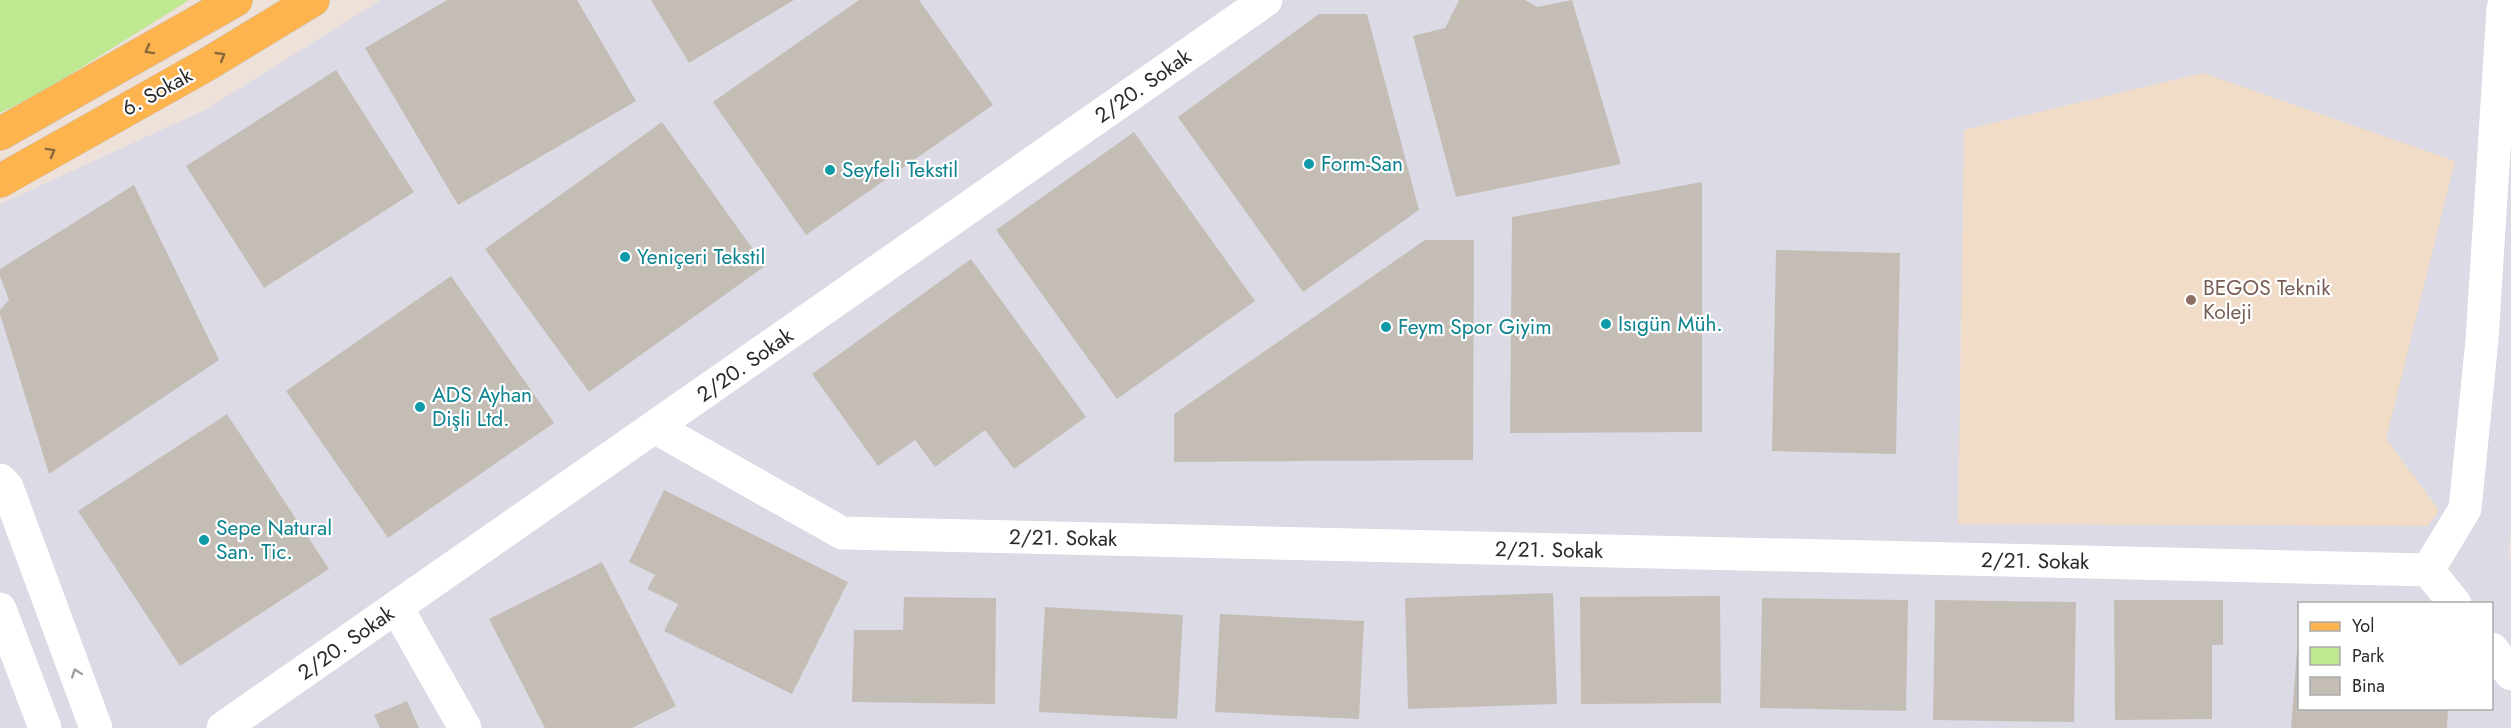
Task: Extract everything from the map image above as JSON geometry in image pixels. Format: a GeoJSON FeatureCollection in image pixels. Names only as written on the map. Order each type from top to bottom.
{"type":"FeatureCollection","features":[{"type":"Feature","properties":{"kind":"main road","name":"6. Sokak"},"geometry":{"type":"LineString","coordinates":[[0,134],[236,0]]}},
{"type":"Feature","properties":{"kind":"main road","name":"6. Sokak"},"geometry":{"type":"LineString","coordinates":[[0,181],[206,65],[313,0]]}},
{"type":"Feature","properties":{"kind":"street","name":"2/20. Sokak"},"geometry":{"type":"LineString","coordinates":[[223,728],[656,428],[1266,0]]}},
{"type":"Feature","properties":{"kind":"street"},"geometry":{"type":"LineString","coordinates":[[2454,602],[2428,570],[2465,509],[2482,339],[2503,8],[2506,0]]}},
{"type":"Feature","properties":{"kind":"street","name":"2/21. Sokak"},"geometry":{"type":"LineString","coordinates":[[656,428],[842,533],[2428,570]]}},
{"type":"Feature","properties":{"kind":"street"},"geometry":{"type":"LineString","coordinates":[[0,480],[7,487],[96,728]]}},
{"type":"Feature","properties":{"kind":"street"},"geometry":{"type":"LineString","coordinates":[[397,608],[465,728]]}},
{"type":"Feature","properties":{"kind":"street"},"geometry":{"type":"LineString","coordinates":[[0,609],[45,728]]}},
{"type":"Feature","properties":{"kind":"street"},"geometry":{"type":"LineString","coordinates":[[2493,651],[2511,674]]}},
{"type":"Feature","properties":{"kind":"shaded area"},"geometry":{"type":"Polygon","coordinates":[[[381,0],[2511,0],[2511,528],[2508,556],[2511,561],[2511,728],[0,728],[0,204],[205,110],[381,0]]]}},
{"type":"Feature","properties":{"kind":"shaded area","name":"BEGOS Teknik Koleji"},"geometry":{"type":"Polygon","coordinates":[[[2203,73],[2455,161],[2386,439],[2439,510],[2428,526],[1958,524],[1964,130],[2203,73]]]}},
{"type":"Feature","properties":{"kind":"green space"},"geometry":{"type":"Polygon","coordinates":[[[0,0],[189,0],[44,91],[0,113],[0,0]]]}},
{"type":"Feature","properties":{"kind":"building"},"geometry":{"type":"Polygon","coordinates":[[[447,0],[577,0],[636,101],[458,205],[365,48],[447,0]]]}},
{"type":"Feature","properties":{"kind":"building"},"geometry":{"type":"Polygon","coordinates":[[[651,0],[794,0],[689,63],[651,0]]]}},
{"type":"Feature","properties":{"kind":"building","name":"Seyfeli Tekstil"},"geometry":{"type":"Polygon","coordinates":[[[859,0],[919,0],[993,105],[806,235],[713,102],[859,0]]]}},
{"type":"Feature","properties":{"kind":"building"},"geometry":{"type":"Polygon","coordinates":[[[1459,0],[1525,0],[1537,7],[1572,0],[1621,164],[1456,197],[1413,36],[1445,28],[1459,0]]]}},
{"type":"Feature","properties":{"kind":"building","name":"Form-San"},"geometry":{"type":"Polygon","coordinates":[[[1319,14],[1367,14],[1419,210],[1303,292],[1178,117],[1319,14]]]}},
{"type":"Feature","properties":{"kind":"building"},"geometry":{"type":"Polygon","coordinates":[[[336,70],[414,192],[264,288],[186,166],[336,70]]]}},
{"type":"Feature","properties":{"kind":"building","name":"Yeniçeri Tekstil"},"geometry":{"type":"Polygon","coordinates":[[[662,122],[765,266],[589,392],[485,249],[662,122]]]}},
{"type":"Feature","properties":{"kind":"building"},"geometry":{"type":"Polygon","coordinates":[[[1134,132],[1255,301],[1117,399],[996,230],[1134,132]]]}},
{"type":"Feature","properties":{"kind":"building","name":"Isıgün Müh."},"geometry":{"type":"Polygon","coordinates":[[[1702,182],[1702,432],[1510,433],[1512,217],[1702,182]]]}},
{"type":"Feature","properties":{"kind":"building"},"geometry":{"type":"Polygon","coordinates":[[[134,185],[219,360],[49,474],[0,314],[0,310],[9,300],[0,276],[0,269],[134,185]]]}},
{"type":"Feature","properties":{"kind":"building","name":"Feym Spor Giyim"},"geometry":{"type":"Polygon","coordinates":[[[1425,240],[1474,240],[1473,460],[1174,462],[1174,414],[1425,240]]]}},
{"type":"Feature","properties":{"kind":"building"},"geometry":{"type":"Polygon","coordinates":[[[1776,250],[1900,253],[1896,454],[1772,451],[1776,250]]]}},
{"type":"Feature","properties":{"kind":"building"},"geometry":{"type":"Polygon","coordinates":[[[971,259],[1086,417],[1014,469],[985,430],[935,467],[915,440],[878,466],[812,374],[971,259]]]}},
{"type":"Feature","properties":{"kind":"building","name":"ADS Ayhan Dişli Ltd."},"geometry":{"type":"Polygon","coordinates":[[[451,276],[554,423],[388,538],[286,391],[451,276]]]}},
{"type":"Feature","properties":{"kind":"building","name":"Sepe Natural San. Tic."},"geometry":{"type":"Polygon","coordinates":[[[227,414],[329,569],[180,666],[78,511],[227,414]]]}},
{"type":"Feature","properties":{"kind":"building"},"geometry":{"type":"Polygon","coordinates":[[[664,490],[848,582],[792,694],[664,631],[678,604],[647,589],[655,575],[629,562],[664,490]]]}},
{"type":"Feature","properties":{"kind":"building"},"geometry":{"type":"Polygon","coordinates":[[[602,562],[676,706],[632,728],[545,728],[489,619],[602,562]]]}},
{"type":"Feature","properties":{"kind":"building"},"geometry":{"type":"Polygon","coordinates":[[[1553,593],[1557,704],[1408,709],[1405,598],[1553,593]]]}},
{"type":"Feature","properties":{"kind":"building"},"geometry":{"type":"Polygon","coordinates":[[[1720,596],[1721,703],[1581,704],[1580,597],[1720,596]]]}},
{"type":"Feature","properties":{"kind":"building"},"geometry":{"type":"Polygon","coordinates":[[[904,597],[996,598],[995,704],[852,702],[854,630],[903,630],[904,597]]]}},
{"type":"Feature","properties":{"kind":"building"},"geometry":{"type":"Polygon","coordinates":[[[1762,598],[1908,600],[1906,711],[1760,708],[1762,598]]]}},
{"type":"Feature","properties":{"kind":"building"},"geometry":{"type":"Polygon","coordinates":[[[1935,600],[2076,602],[2074,722],[1933,720],[1935,600]]]}},
{"type":"Feature","properties":{"kind":"building"},"geometry":{"type":"Polygon","coordinates":[[[2114,600],[2223,600],[2223,645],[2212,645],[2212,719],[2115,720],[2114,600]]]}},
{"type":"Feature","properties":{"kind":"building"},"geometry":{"type":"Polygon","coordinates":[[[1045,607],[1183,615],[1177,719],[1039,712],[1045,607]]]}},
{"type":"Feature","properties":{"kind":"building"},"geometry":{"type":"Polygon","coordinates":[[[1220,614],[1364,621],[1359,719],[1215,712],[1220,614]]]}},
{"type":"Feature","properties":{"kind":"building"},"geometry":{"type":"Polygon","coordinates":[[[2297,650],[2298,710],[2448,710],[2447,728],[2291,728],[2297,650]]]}},
{"type":"Feature","properties":{"kind":"building"},"geometry":{"type":"Polygon","coordinates":[[[407,701],[419,728],[380,728],[374,715],[407,701]]]}},
{"type":"Feature","properties":{"kind":"place","name":"Form-San"},"geometry":{"type":"Point","coordinates":[1309,164]}},
{"type":"Feature","properties":{"kind":"place","name":"Seyfeli Tekstil"},"geometry":{"type":"Point","coordinates":[830,170]}},
{"type":"Feature","properties":{"kind":"place","name":"Yeniçeri Tekstil"},"geometry":{"type":"Point","coordinates":[625,257]}},
{"type":"Feature","properties":{"kind":"place","name":"BEGOS Teknik Koleji"},"geometry":{"type":"Point","coordinates":[2191,300]}},
{"type":"Feature","properties":{"kind":"place","name":"Isıgün Müh."},"geometry":{"type":"Point","coordinates":[1606,324]}},
{"type":"Feature","properties":{"kind":"place","name":"Feym Spor Giyim"},"geometry":{"type":"Point","coordinates":[1386,327]}},
{"type":"Feature","properties":{"kind":"place","name":"ADS Ayhan Dişli Ltd."},"geometry":{"type":"Point","coordinates":[420,407]}},
{"type":"Feature","properties":{"kind":"place","name":"Sepe Natural San. Tic."},"geometry":{"type":"Point","coordinates":[204,540]}}]}
